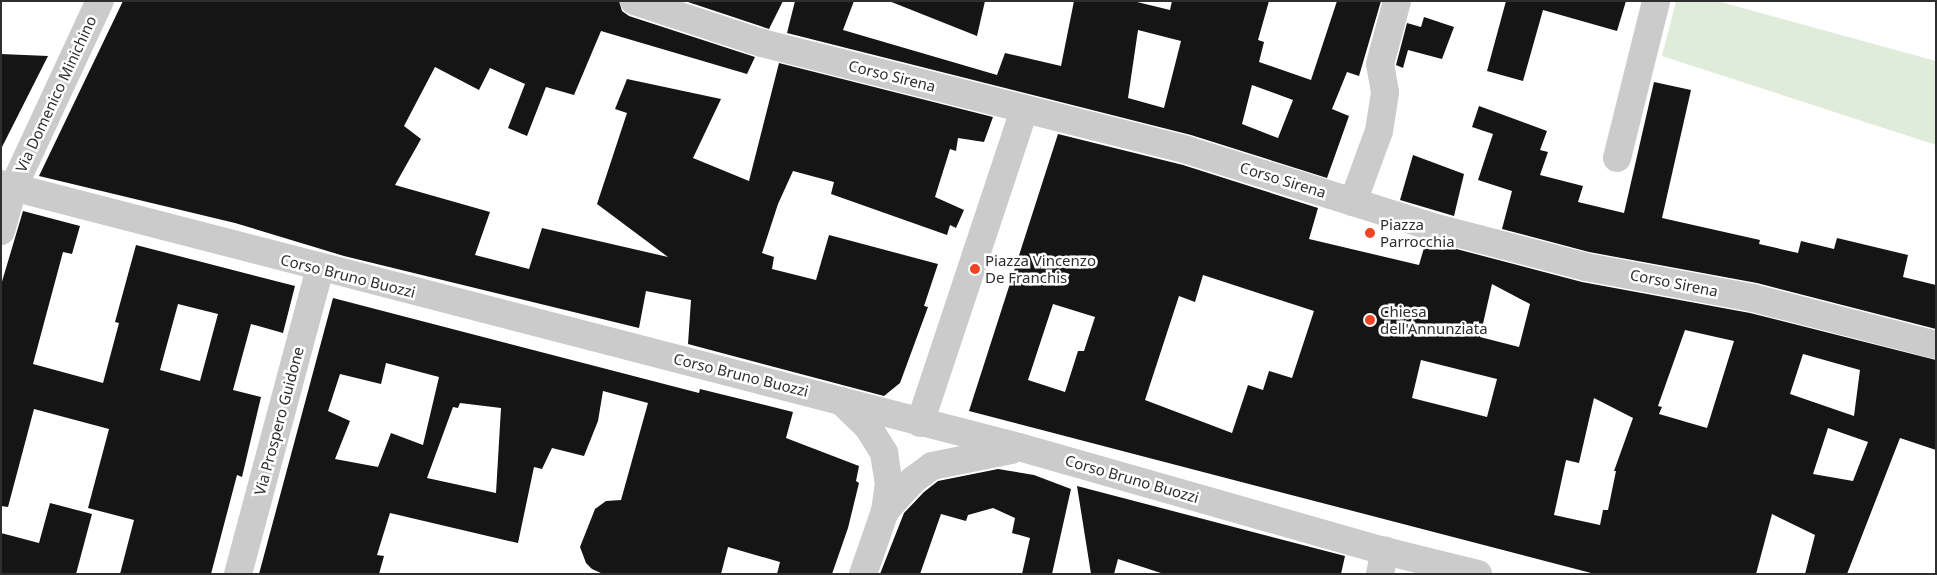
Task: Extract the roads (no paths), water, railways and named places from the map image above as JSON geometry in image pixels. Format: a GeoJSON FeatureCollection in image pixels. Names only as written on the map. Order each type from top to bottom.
{"type":"FeatureCollection","features":[{"type":"Feature","properties":{"kind":"street","name":"Via Domenico Minichino"},"geometry":{"type":"LineString","coordinates":[[1,231],[7,186],[100,1]]}},
{"type":"Feature","properties":{"kind":"street","name":"Corso Sirena"},"geometry":{"type":"LineString","coordinates":[[634,1],[762,43],[1187,150],[1353,202],[1586,266],[1753,298],[1936,346]]}},
{"type":"Feature","properties":{"kind":"street"},"geometry":{"type":"LineString","coordinates":[[1353,202],[1378,131],[1385,92],[1380,64],[1397,1]]}},
{"type":"Feature","properties":{"kind":"street"},"geometry":{"type":"LineString","coordinates":[[1617,158],[1656,1]]}},
{"type":"Feature","properties":{"kind":"street"},"geometry":{"type":"LineString","coordinates":[[920,422],[1024,110]]}},
{"type":"Feature","properties":{"kind":"street","name":"Corso Bruno Buozzi"},"geometry":{"type":"LineString","coordinates":[[7,186],[320,269],[1019,447],[1383,563],[1478,574]]}},
{"type":"Feature","properties":{"kind":"street","name":"Via Prospero Guidone"},"geometry":{"type":"LineString","coordinates":[[238,574],[320,269]]}},
{"type":"Feature","properties":{"kind":"street"},"geometry":{"type":"LineString","coordinates":[[840,400],[868,427],[884,453],[890,483],[885,511],[862,574]]}},
{"type":"Feature","properties":{"kind":"street"},"geometry":{"type":"LineString","coordinates":[[885,511],[913,480],[932,466],[1019,447]]}},
{"type":"Feature","properties":{"kind":"place","name":"Piazza Parrocchia"},"geometry":{"type":"Point","coordinates":[1370,233]}},
{"type":"Feature","properties":{"kind":"place","name":"Piazza Vincenzo De Franchis"},"geometry":{"type":"Point","coordinates":[975,269]}},
{"type":"Feature","properties":{"kind":"place","name":"Chiesa dell'Annunziata"},"geometry":{"type":"Point","coordinates":[1370,320]}}]}
